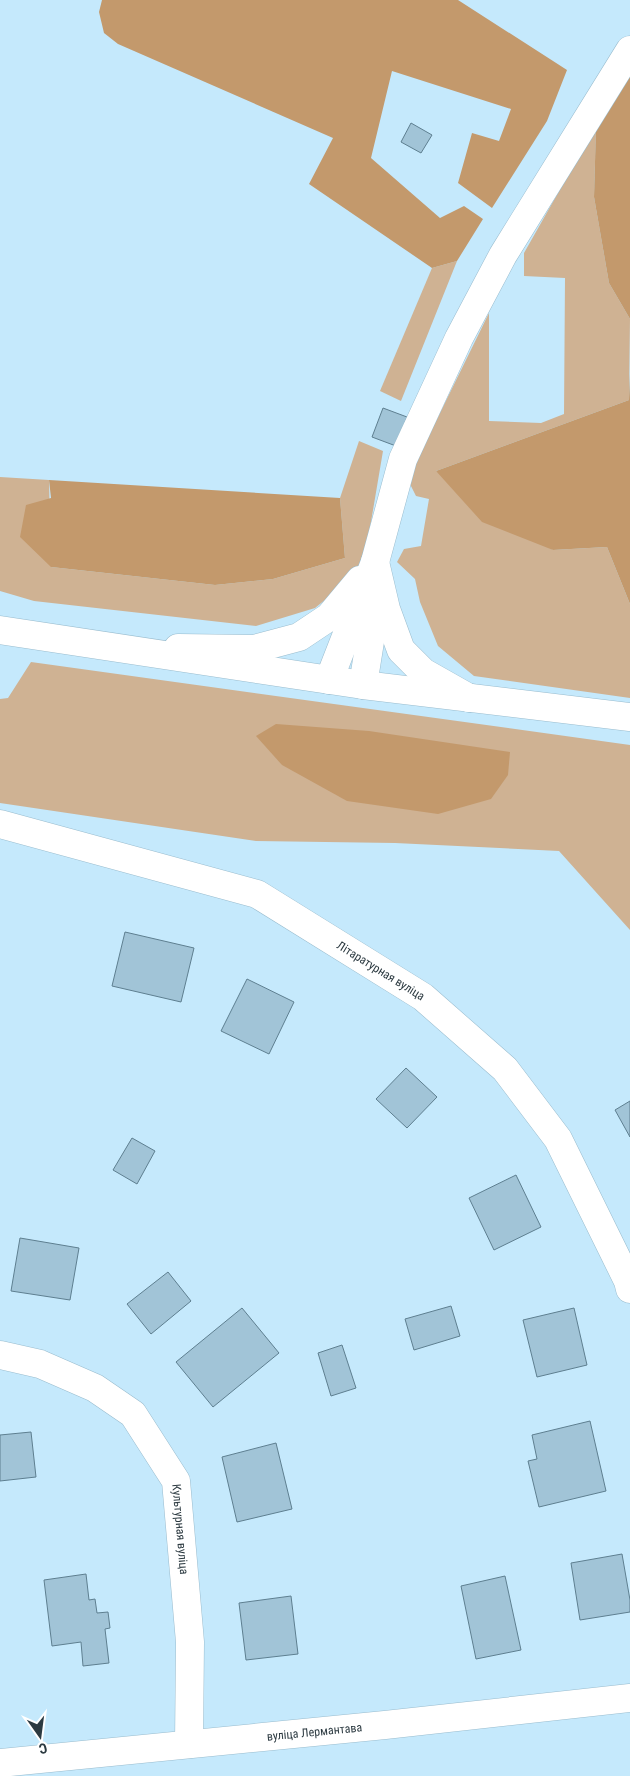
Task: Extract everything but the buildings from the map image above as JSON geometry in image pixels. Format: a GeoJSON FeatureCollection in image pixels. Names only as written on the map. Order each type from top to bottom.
{"type":"FeatureCollection","features":[{"type":"Feature","properties":{"kind":"street"},"geometry":{"type":"LineString","coordinates":[[329,680],[375,562],[403,459],[460,338],[502,255],[630,50]]}},
{"type":"Feature","properties":{"kind":"street"},"geometry":{"type":"LineString","coordinates":[[119,648],[254,649],[300,637],[329,617],[375,562]]}},
{"type":"Feature","properties":{"kind":"street"},"geometry":{"type":"LineString","coordinates":[[363,685],[376,604],[375,562]]}},
{"type":"Feature","properties":{"kind":"street"},"geometry":{"type":"LineString","coordinates":[[375,562],[386,609],[401,650],[423,672],[470,698]]}},
{"type":"Feature","properties":{"kind":"street"},"geometry":{"type":"LineString","coordinates":[[1,635],[119,648],[363,685],[630,717]]}},
{"type":"Feature","properties":{"kind":"street","name":"Літаратурная вуліца"},"geometry":{"type":"LineString","coordinates":[[0,824],[257,894],[423,997],[505,1069],[558,1139],[628,1281],[630,1289]]}},
{"type":"Feature","properties":{"kind":"street","name":"Культурная вуліца"},"geometry":{"type":"LineString","coordinates":[[0,1354],[40,1364],[95,1388],[132,1414],[176,1481],[190,1642],[189,1744]]}},
{"type":"Feature","properties":{"kind":"street","name":"вуліца Лермантава"},"geometry":{"type":"LineString","coordinates":[[0,1763],[385,1725],[630,1698]]}},
{"type":"Feature","properties":{"kind":"shaded area"},"geometry":{"type":"Polygon","coordinates":[[[102,0],[458,0],[567,70],[547,121],[492,208],[458,183],[472,133],[499,141],[511,109],[392,71],[371,158],[440,218],[464,206],[483,219],[457,261],[432,268],[309,184],[333,138],[118,44],[104,33],[99,12],[102,0]]]}},
{"type":"Feature","properties":{"kind":"shaded area"},"geometry":{"type":"Polygon","coordinates":[[[630,70],[630,319],[609,283],[594,197],[596,126],[630,70]]]}},
{"type":"Feature","properties":{"kind":"shaded area"},"geometry":{"type":"Polygon","coordinates":[[[596,126],[594,197],[609,283],[630,319],[629,400],[436,471],[553,550],[607,547],[630,604],[630,698],[474,676],[438,646],[420,602],[415,579],[397,562],[404,549],[421,546],[429,499],[416,496],[410,484],[415,464],[489,313],[489,421],[541,423],[564,414],[565,278],[524,276],[524,253],[596,126]]]}},
{"type":"Feature","properties":{"kind":"shaded area"},"geometry":{"type":"Polygon","coordinates":[[[457,261],[401,401],[380,391],[432,268],[457,261]]]}},
{"type":"Feature","properties":{"kind":"shaded area"},"geometry":{"type":"Polygon","coordinates":[[[630,374],[630,604],[607,547],[553,550],[482,522],[436,471],[629,400],[630,374]]]}},
{"type":"Feature","properties":{"kind":"shaded area"},"geometry":{"type":"Polygon","coordinates":[[[359,441],[383,451],[363,569],[315,608],[256,626],[34,601],[0,591],[0,477],[49,480],[51,567],[215,585],[273,579],[345,558],[340,498],[359,441]]]}},
{"type":"Feature","properties":{"kind":"shaded area"},"geometry":{"type":"Polygon","coordinates":[[[49,480],[340,498],[345,558],[273,579],[215,585],[51,567],[20,537],[26,505],[51,498],[49,480]]]}},
{"type":"Feature","properties":{"kind":"shaded area"},"geometry":{"type":"Polygon","coordinates":[[[31,662],[630,745],[630,930],[559,851],[395,843],[256,841],[0,803],[0,699],[8,698],[31,662]]]}},
{"type":"Feature","properties":{"kind":"shaded area"},"geometry":{"type":"Polygon","coordinates":[[[276,724],[369,731],[510,752],[508,775],[491,799],[438,814],[347,801],[282,765],[256,736],[276,724]]]}}]}
